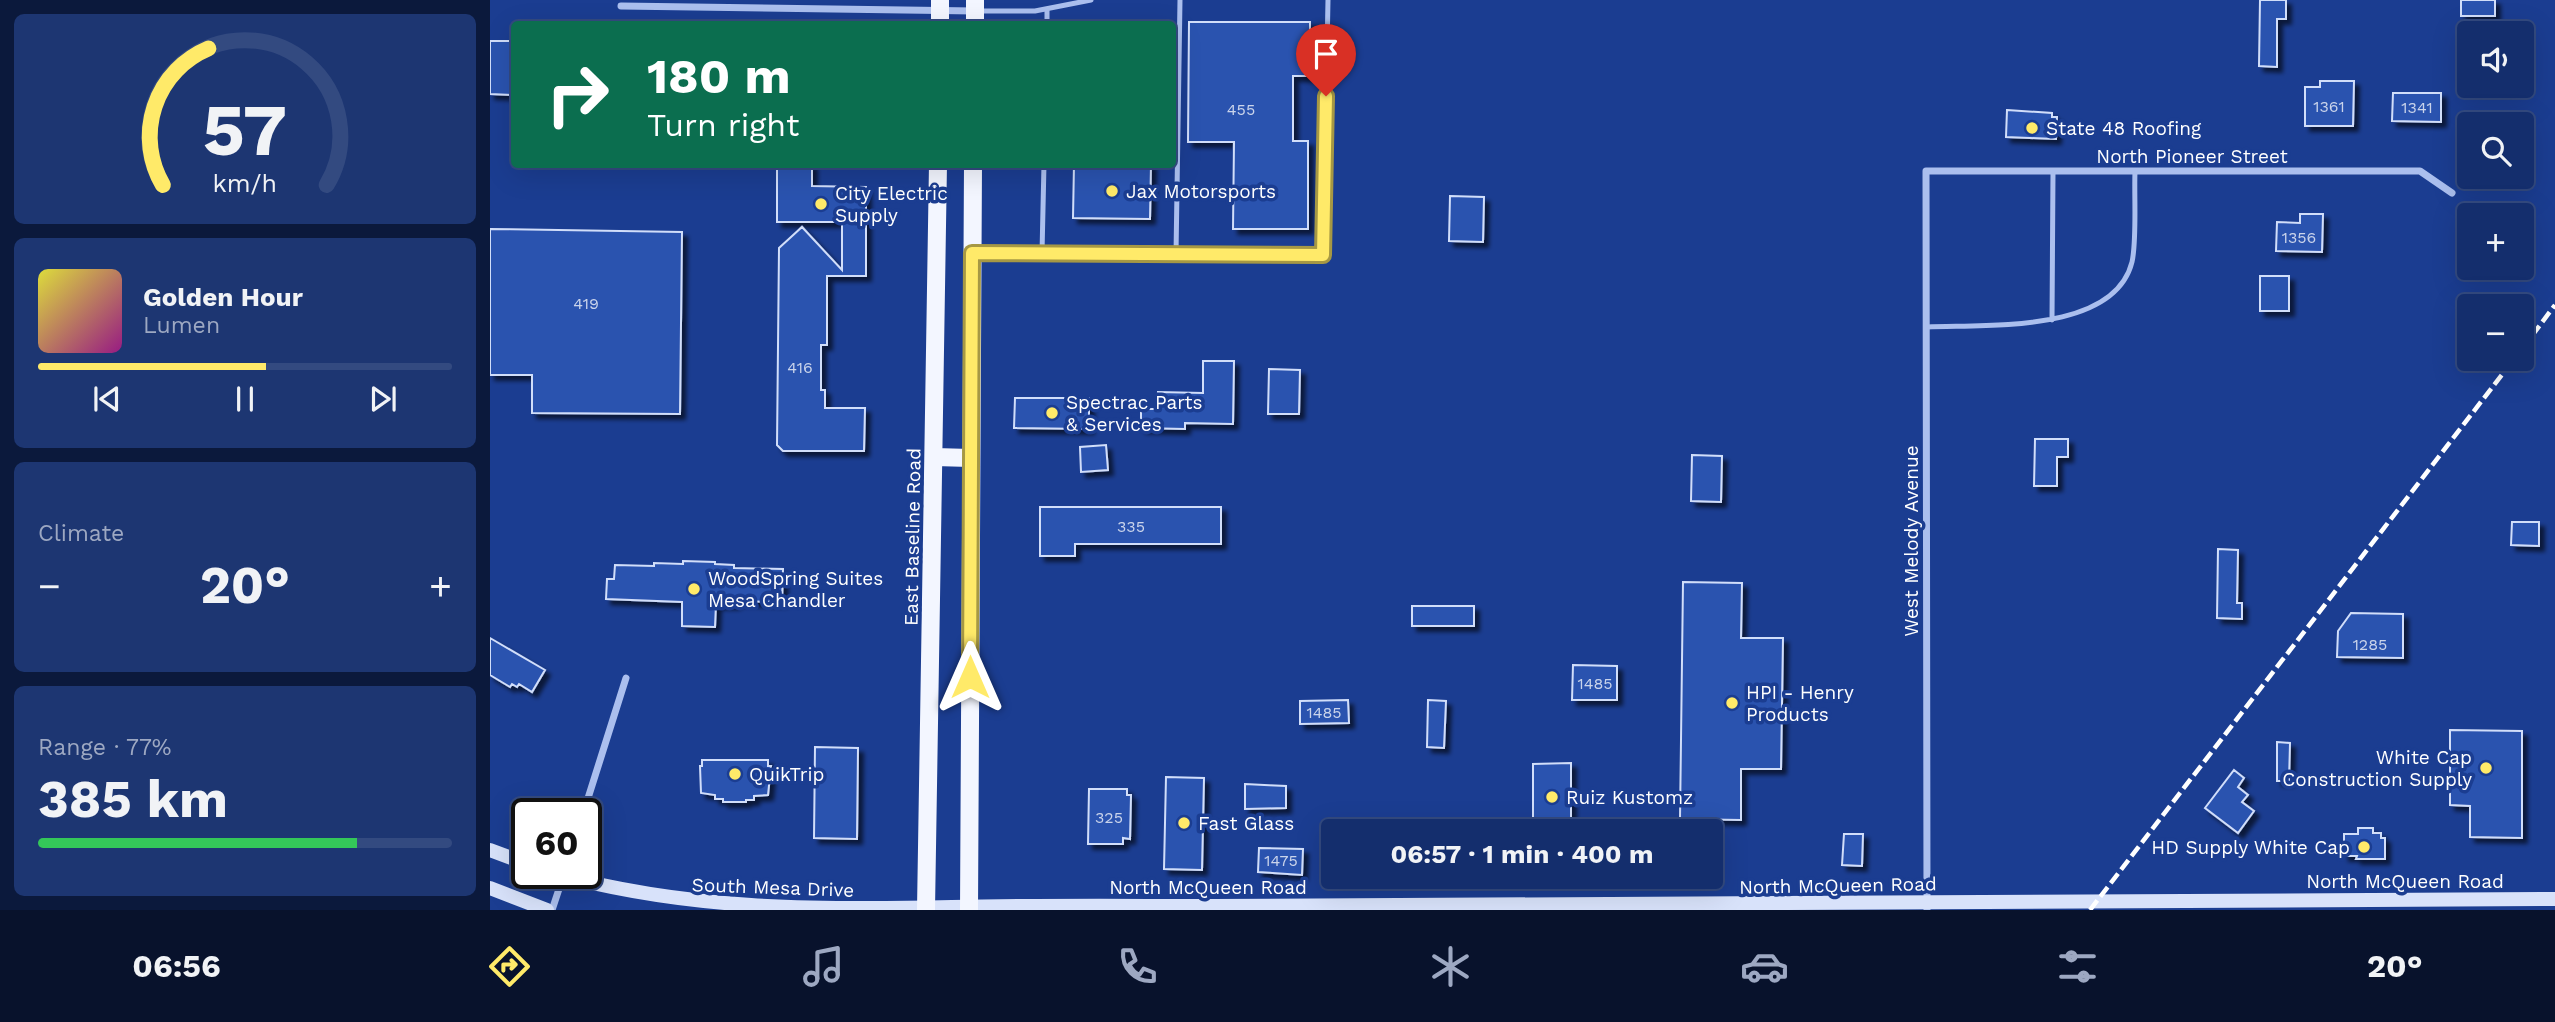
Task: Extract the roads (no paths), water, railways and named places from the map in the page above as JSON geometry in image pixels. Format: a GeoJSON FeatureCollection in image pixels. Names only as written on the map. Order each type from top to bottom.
{"type":"FeatureCollection","features":[{"type":"Feature","properties":{"kind":"main road","name":"East Baseline Road"},"geometry":{"type":"LineString","coordinates":[[927,909],[939,168]]}},
{"type":"Feature","properties":{"kind":"main road"},"geometry":{"type":"LineString","coordinates":[[964,908],[974,168]]}},
{"type":"Feature","properties":{"kind":"main road"},"geometry":{"type":"LineString","coordinates":[[935,457],[970,458]]}},
{"type":"Feature","properties":{"kind":"main road"},"geometry":{"type":"LineString","coordinates":[[490,850],[511,858]]}},
{"type":"Feature","properties":{"kind":"main road"},"geometry":{"type":"LineString","coordinates":[[490,888],[547,910]]}},
{"type":"Feature","properties":{"kind":"main road","name":"South Mesa Drive"},"geometry":{"type":"LineString","coordinates":[[602,888],[657,899],[726,908],[964,908]]}},
{"type":"Feature","properties":{"kind":"main road","name":"North McQueen Road"},"geometry":{"type":"LineString","coordinates":[[964,908],[2430,905],[2555,899]]}},
{"type":"Feature","properties":{"kind":"street"},"geometry":{"type":"LineString","coordinates":[[621,6],[975,12]]}},
{"type":"Feature","properties":{"kind":"street","name":"North Pioneer Street"},"geometry":{"type":"LineString","coordinates":[[1926,172],[2420,171],[2452,193]]}},
{"type":"Feature","properties":{"kind":"street","name":"West Melody Avenue"},"geometry":{"type":"LineString","coordinates":[[1926,172],[1927,906]]}},
{"type":"Feature","properties":{"kind":"street"},"geometry":{"type":"LineString","coordinates":[[588,798],[626,678]]}},
{"type":"Feature","properties":{"kind":"street"},"geometry":{"type":"LineString","coordinates":[[552,910],[557,889]]}},
{"type":"Feature","properties":{"kind":"lane"},"geometry":{"type":"LineString","coordinates":[[975,12],[1047,9],[1091,0]]}},
{"type":"Feature","properties":{"kind":"lane"},"geometry":{"type":"LineString","coordinates":[[1176,254],[1180,0]]}},
{"type":"Feature","properties":{"kind":"lane"},"geometry":{"type":"LineString","coordinates":[[972,253],[1323,255],[1328,0]]}},
{"type":"Feature","properties":{"kind":"lane"},"geometry":{"type":"LineString","coordinates":[[1047,9],[1047,21]]}},
{"type":"Feature","properties":{"kind":"lane"},"geometry":{"type":"LineString","coordinates":[[1042,253],[1044,168]]}},
{"type":"Feature","properties":{"kind":"lane"},"geometry":{"type":"LineString","coordinates":[[2052,320],[2053,172]]}},
{"type":"Feature","properties":{"kind":"lane"},"geometry":{"type":"LineString","coordinates":[[1927,327],[2052,320],[2082,312],[2105,301],[2122,285],[2132,261],[2135,172]]}},
{"type":"Feature","properties":{"kind":"railway"},"geometry":{"type":"LineString","coordinates":[[2534,333],[2555,305]]}},
{"type":"Feature","properties":{"kind":"railway"},"geometry":{"type":"LineString","coordinates":[[2090,910],[2505,371]]}},
{"type":"Feature","properties":{"kind":"place","name":"State 48 Roofing"},"geometry":{"type":"Point","coordinates":[2032,128]}},
{"type":"Feature","properties":{"kind":"place","name":"Jax Motorsports"},"geometry":{"type":"Point","coordinates":[1112,191]}},
{"type":"Feature","properties":{"kind":"place","name":"City Electric Supply"},"geometry":{"type":"Point","coordinates":[821,204]}},
{"type":"Feature","properties":{"kind":"place","name":"Spectrac Parts & Services"},"geometry":{"type":"Point","coordinates":[1052,413]}},
{"type":"Feature","properties":{"kind":"place","name":"WoodSpring Suites Mesa Chandler"},"geometry":{"type":"Point","coordinates":[694,589]}},
{"type":"Feature","properties":{"kind":"place","name":"HPI - Henry Products"},"geometry":{"type":"Point","coordinates":[1732,703]}},
{"type":"Feature","properties":{"kind":"place","name":"White Cap Construction Supply"},"geometry":{"type":"Point","coordinates":[2486,768]}},
{"type":"Feature","properties":{"kind":"place","name":"QuikTrip"},"geometry":{"type":"Point","coordinates":[735,774]}},
{"type":"Feature","properties":{"kind":"place","name":"Ruiz Kustomz"},"geometry":{"type":"Point","coordinates":[1552,797]}},
{"type":"Feature","properties":{"kind":"place","name":"Fast Glass"},"geometry":{"type":"Point","coordinates":[1184,823]}},
{"type":"Feature","properties":{"kind":"place","name":"HD Supply White Cap"},"geometry":{"type":"Point","coordinates":[2364,847]}}]}
